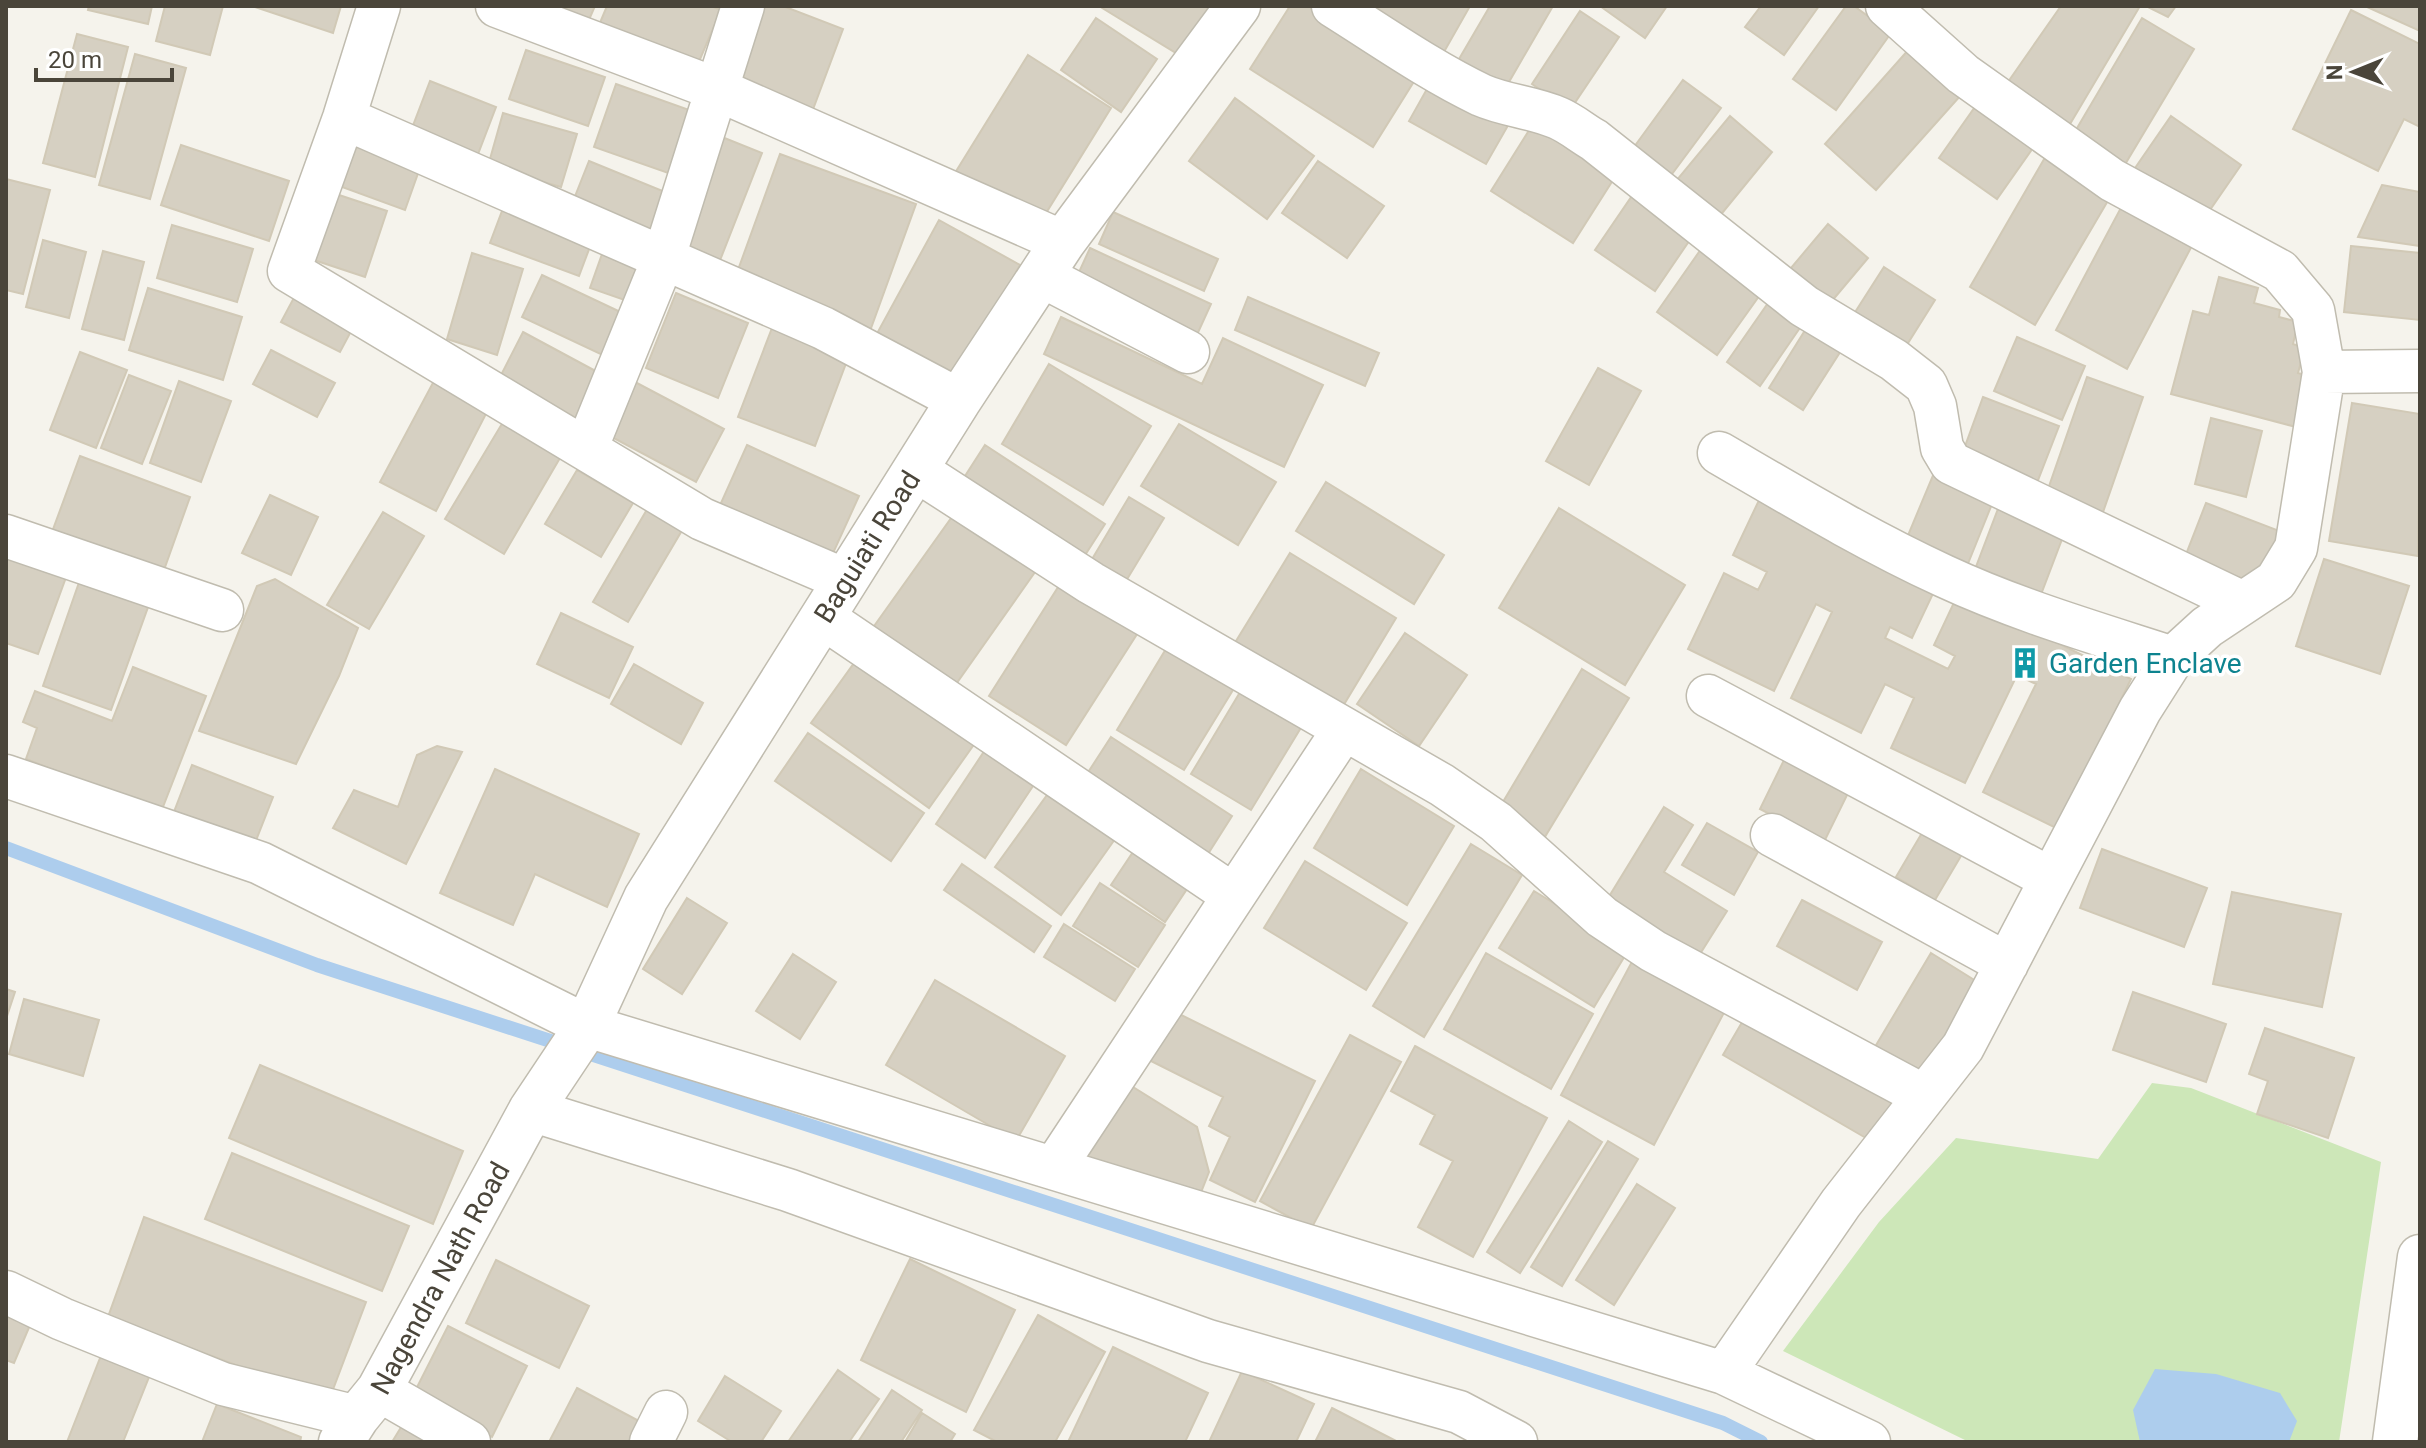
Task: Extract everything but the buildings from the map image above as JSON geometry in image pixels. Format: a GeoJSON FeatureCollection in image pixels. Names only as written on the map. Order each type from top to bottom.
{"type":"FeatureCollection","features":[{"type":"Feature","properties":{"kind":"street"},"geometry":{"type":"LineString","coordinates":[[379,6],[344,118],[289,271],[702,519],[845,580]]}},
{"type":"Feature","properties":{"kind":"street"},"geometry":{"type":"LineString","coordinates":[[497,6],[716,89],[1053,259],[1188,352]]}},
{"type":"Feature","properties":{"kind":"street"},"geometry":{"type":"LineString","coordinates":[[586,449],[664,257],[743,6]]}},
{"type":"Feature","properties":{"kind":"street","name":"Baguiati Road"},"geometry":{"type":"LineString","coordinates":[[531,1110],[587,1026],[646,898],[959,400],[1053,259],[1238,6]]}},
{"type":"Feature","properties":{"kind":"street"},"geometry":{"type":"LineString","coordinates":[[1333,6],[1480,94],[1503,104],[1559,118],[1594,140],[1804,306],[1894,360],[1926,385],[1935,406],[1942,448],[1951,463],[2243,603]]}},
{"type":"Feature","properties":{"kind":"street"},"geometry":{"type":"LineString","coordinates":[[1724,1373],[1841,1203],[1963,1047],[2140,710],[2173,658],[2207,627],[2276,581],[2296,548],[2324,372],[2313,310],[2280,271],[2112,180],[1963,74],[1887,6]]}},
{"type":"Feature","properties":{"kind":"street"},"geometry":{"type":"LineString","coordinates":[[344,118],[823,328],[959,400]]}},
{"type":"Feature","properties":{"kind":"street"},"geometry":{"type":"LineString","coordinates":[[2324,372],[2420,371]]}},
{"type":"Feature","properties":{"kind":"street"},"geometry":{"type":"LineString","coordinates":[[1719,453],[1866,538],[1946,577],[2021,607],[2173,658]]}},
{"type":"Feature","properties":{"kind":"street"},"geometry":{"type":"LineString","coordinates":[[916,470],[1091,583],[1442,785],[1496,822],[1602,917],[1653,951],[1924,1096]]}},
{"type":"Feature","properties":{"kind":"street"},"geometry":{"type":"LineString","coordinates":[[6,536],[222,610]]}},
{"type":"Feature","properties":{"kind":"street"},"geometry":{"type":"LineString","coordinates":[[822,617],[1233,895]]}},
{"type":"Feature","properties":{"kind":"street"},"geometry":{"type":"LineString","coordinates":[[1708,696],[2051,879]]}},
{"type":"Feature","properties":{"kind":"street"},"geometry":{"type":"LineString","coordinates":[[1054,1168],[1344,729]]}},
{"type":"Feature","properties":{"kind":"street"},"geometry":{"type":"LineString","coordinates":[[6,776],[260,863],[587,1026],[1724,1373],[1869,1442]]}},
{"type":"Feature","properties":{"kind":"street"},"geometry":{"type":"LineString","coordinates":[[1772,835],[2007,964]]}},
{"type":"Feature","properties":{"kind":"street"},"geometry":{"type":"LineString","coordinates":[[531,1110],[788,1190],[1449,1427],[1516,1442]]}},
{"type":"Feature","properties":{"kind":"street","name":"Nagendra Nath Road"},"geometry":{"type":"LineString","coordinates":[[359,1416],[531,1110]]}},
{"type":"Feature","properties":{"kind":"street"},"geometry":{"type":"LineString","coordinates":[[2395,1442],[2420,1257]]}},
{"type":"Feature","properties":{"kind":"street"},"geometry":{"type":"LineString","coordinates":[[6,1292],[62,1319],[223,1384],[469,1442]]}},
{"type":"Feature","properties":{"kind":"green space"},"geometry":{"type":"Polygon","coordinates":[[[2152,1083],[2191,1088],[2381,1162],[2339,1442],[1969,1442],[1783,1351],[1879,1222],[1956,1138],[2098,1159],[2152,1083]]]}},
{"type":"Feature","properties":{"kind":"water"},"geometry":{"type":"Polygon","coordinates":[[[2155,1369],[2216,1374],[2280,1393],[2297,1421],[2289,1442],[2140,1442],[2133,1410],[2155,1369]]]}},
{"type":"Feature","properties":{"kind":"waterway"},"geometry":{"type":"LineString","coordinates":[[6,848],[317,965],[1723,1423],[1761,1442]]}},
{"type":"Feature","properties":{"kind":"place","name":"Garden Enclave"},"geometry":{"type":"Point","coordinates":[2025,663]}}]}
